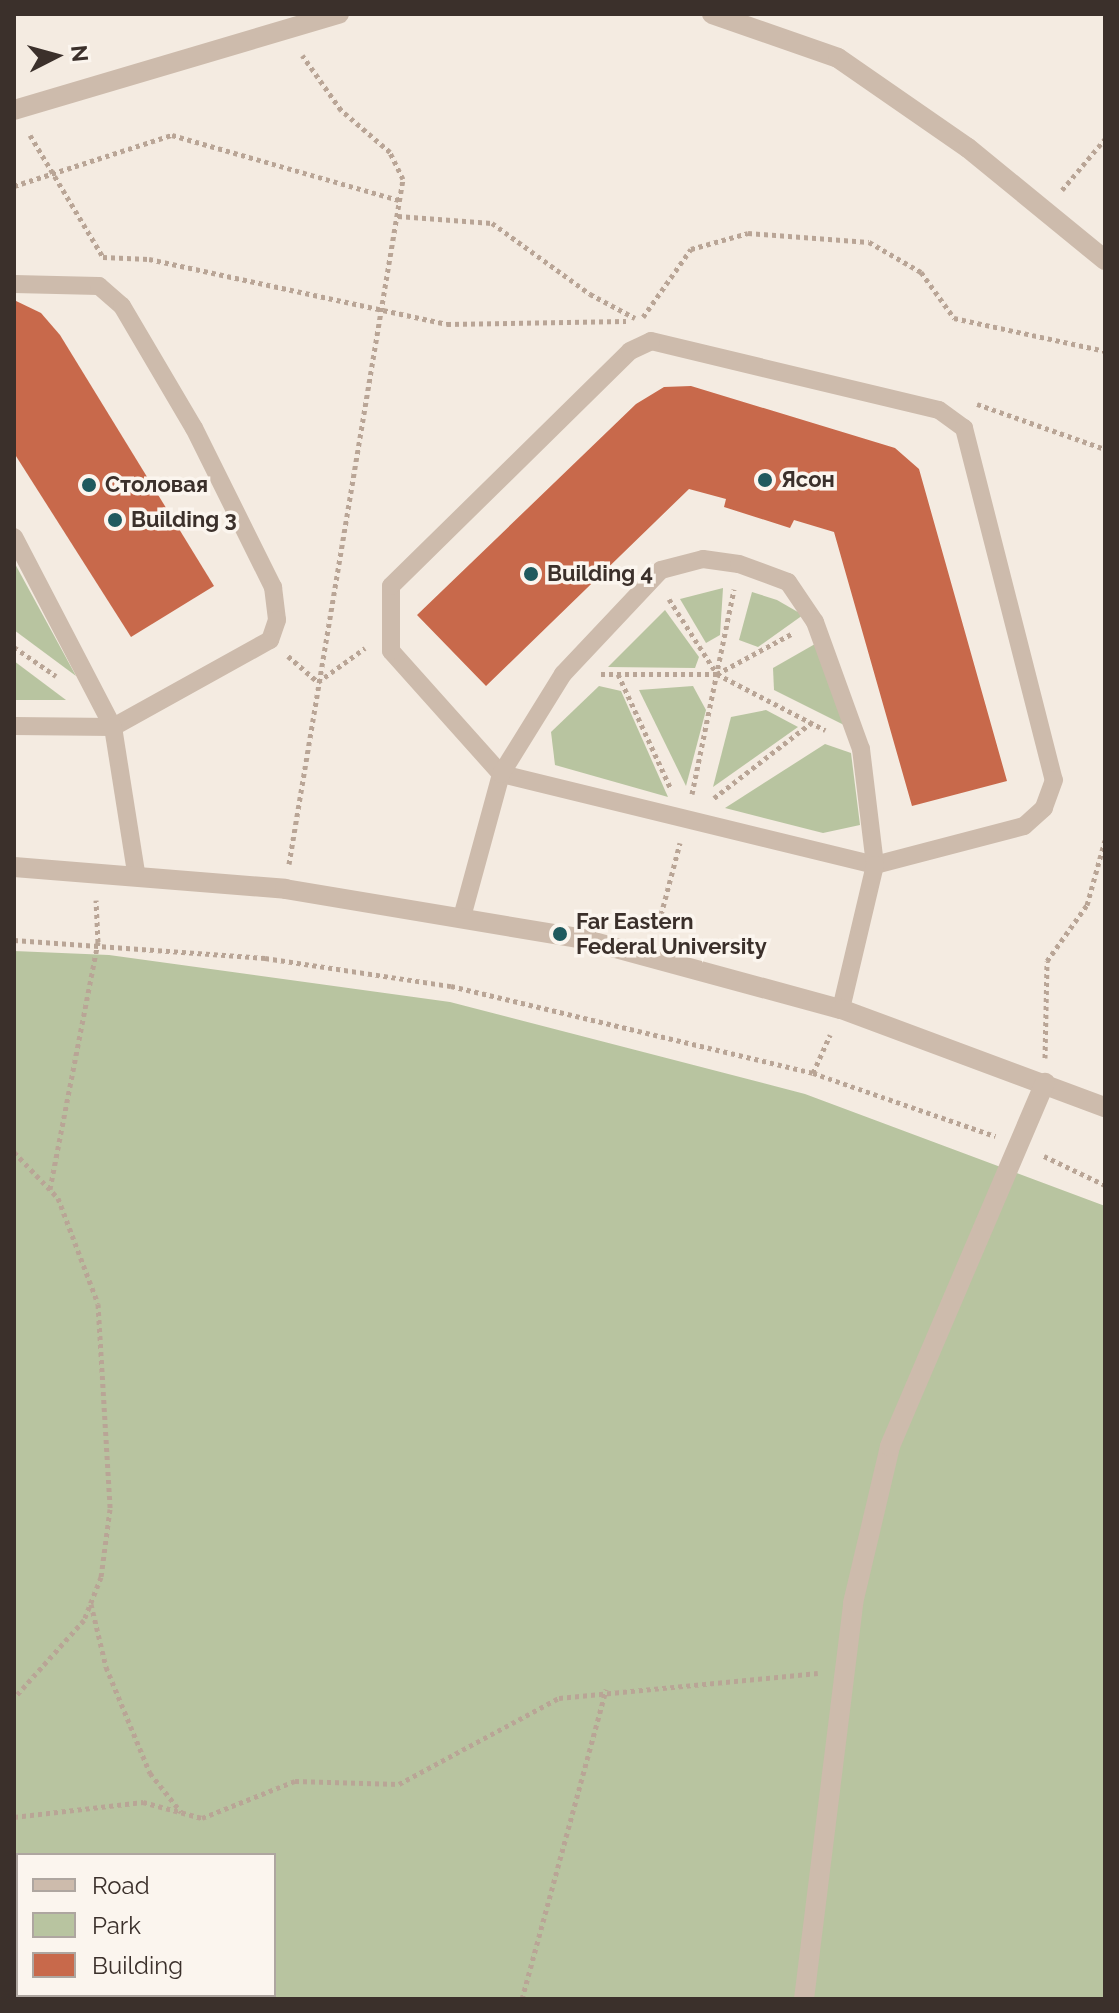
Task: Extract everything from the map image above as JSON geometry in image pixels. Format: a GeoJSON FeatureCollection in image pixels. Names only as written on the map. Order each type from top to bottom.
{"type":"FeatureCollection","features":[{"type":"Feature","properties":{"kind":"street"},"geometry":{"type":"LineString","coordinates":[[18,118],[284,29],[339,14]]}},
{"type":"Feature","properties":{"kind":"street"},"geometry":{"type":"LineString","coordinates":[[712,14],[838,58],[968,148],[1105,260]]}},
{"type":"Feature","properties":{"kind":"street"},"geometry":{"type":"LineString","coordinates":[[14,867],[136,873],[285,889],[462,917],[651,955],[841,1009],[1105,1107]]}},
{"type":"Feature","properties":{"kind":"street"},"geometry":{"type":"LineString","coordinates":[[804,1999],[843,1670],[890,1446],[1016,1143],[1045,1083]]}},
{"type":"Feature","properties":{"kind":"lane"},"geometry":{"type":"LineString","coordinates":[[14,284],[99,286],[122,306],[194,428],[273,587],[277,620],[270,640],[113,727],[14,726]]}},
{"type":"Feature","properties":{"kind":"lane"},"geometry":{"type":"LineString","coordinates":[[651,341],[939,410],[964,428],[1054,780],[1044,808],[1024,826],[875,865],[501,774],[391,651],[389,631],[391,586],[630,351],[651,341]]}},
{"type":"Feature","properties":{"kind":"lane"},"geometry":{"type":"LineString","coordinates":[[14,537],[113,727],[136,873]]}},
{"type":"Feature","properties":{"kind":"lane"},"geometry":{"type":"LineString","coordinates":[[462,917],[501,774],[563,674],[654,575],[703,559],[739,564],[788,582],[815,622],[861,749],[875,865],[841,1009]]}},
{"type":"Feature","properties":{"kind":"path"},"geometry":{"type":"LineString","coordinates":[[284,29],[341,110],[390,152],[403,179],[402,201],[379,309],[285,889]]}},
{"type":"Feature","properties":{"kind":"path"},"geometry":{"type":"LineString","coordinates":[[18,118],[59,177],[103,257]]}},
{"type":"Feature","properties":{"kind":"path"},"geometry":{"type":"LineString","coordinates":[[14,186],[59,177],[142,141],[197,137],[402,201]]}},
{"type":"Feature","properties":{"kind":"path"},"geometry":{"type":"LineString","coordinates":[[1043,212],[1105,139]]}},
{"type":"Feature","properties":{"kind":"path"},"geometry":{"type":"LineString","coordinates":[[398,216],[492,223],[590,294],[640,320],[655,324]]}},
{"type":"Feature","properties":{"kind":"path"},"geometry":{"type":"LineString","coordinates":[[640,320],[691,249],[748,233],[869,242],[921,272],[954,318],[1105,351]]}},
{"type":"Feature","properties":{"kind":"path"},"geometry":{"type":"LineString","coordinates":[[88,257],[149,259],[379,309],[479,327],[640,320]]}},
{"type":"Feature","properties":{"kind":"path"},"geometry":{"type":"LineString","coordinates":[[972,402],[1105,449]]}},
{"type":"Feature","properties":{"kind":"path"},"geometry":{"type":"LineString","coordinates":[[651,955],[686,820],[739,564]]}},
{"type":"Feature","properties":{"kind":"path"},"geometry":{"type":"LineString","coordinates":[[654,575],[717,674]]}},
{"type":"Feature","properties":{"kind":"path"},"geometry":{"type":"LineString","coordinates":[[717,674],[815,622]]}},
{"type":"Feature","properties":{"kind":"path"},"geometry":{"type":"LineString","coordinates":[[318,682],[389,631]]}},
{"type":"Feature","properties":{"kind":"path"},"geometry":{"type":"LineString","coordinates":[[270,640],[318,682]]}},
{"type":"Feature","properties":{"kind":"path"},"geometry":{"type":"LineString","coordinates":[[14,647],[67,684]]}},
{"type":"Feature","properties":{"kind":"path"},"geometry":{"type":"LineString","coordinates":[[563,674],[717,674],[861,749]]}},
{"type":"Feature","properties":{"kind":"path"},"geometry":{"type":"LineString","coordinates":[[618,674],[686,820]]}},
{"type":"Feature","properties":{"kind":"path"},"geometry":{"type":"LineString","coordinates":[[686,820],[811,723]]}},
{"type":"Feature","properties":{"kind":"path"},"geometry":{"type":"LineString","coordinates":[[1045,1083],[1047,961],[1087,905],[1105,840]]}},
{"type":"Feature","properties":{"kind":"path"},"geometry":{"type":"LineString","coordinates":[[50,1190],[98,942],[94,871]]}},
{"type":"Feature","properties":{"kind":"path"},"geometry":{"type":"LineString","coordinates":[[14,940],[98,942],[451,986],[813,1073],[1016,1143],[1105,1185]]}},
{"type":"Feature","properties":{"kind":"path"},"geometry":{"type":"LineString","coordinates":[[813,1073],[841,1009]]}},
{"type":"Feature","properties":{"kind":"path"},"geometry":{"type":"LineString","coordinates":[[14,1152],[50,1190],[83,1251],[98,1304],[110,1509],[91,1603],[54,1658],[14,1698]]}},
{"type":"Feature","properties":{"kind":"path"},"geometry":{"type":"LineString","coordinates":[[91,1603],[106,1667],[150,1773],[184,1815]]}},
{"type":"Feature","properties":{"kind":"path"},"geometry":{"type":"LineString","coordinates":[[14,1817],[143,1802],[202,1818],[295,1781],[399,1784],[559,1698],[606,1689],[843,1670]]}},
{"type":"Feature","properties":{"kind":"path"},"geometry":{"type":"LineString","coordinates":[[522,1999],[606,1689]]}},
{"type":"Feature","properties":{"kind":"green space"},"geometry":{"type":"Polygon","coordinates":[[[14,562],[76,676],[14,630],[14,562]]]}},
{"type":"Feature","properties":{"kind":"green space"},"geometry":{"type":"Polygon","coordinates":[[[723,588],[720,635],[706,643],[680,599],[723,588]]]}},
{"type":"Feature","properties":{"kind":"green space"},"geometry":{"type":"Polygon","coordinates":[[[752,592],[777,600],[803,615],[758,647],[739,640],[752,592]]]}},
{"type":"Feature","properties":{"kind":"green space"},"geometry":{"type":"Polygon","coordinates":[[[665,610],[699,657],[695,668],[608,667],[665,610]]]}},
{"type":"Feature","properties":{"kind":"green space"},"geometry":{"type":"Polygon","coordinates":[[[815,644],[846,726],[774,690],[773,668],[815,644]]]}},
{"type":"Feature","properties":{"kind":"green space"},"geometry":{"type":"Polygon","coordinates":[[[14,661],[66,700],[14,700],[14,661]]]}},
{"type":"Feature","properties":{"kind":"green space"},"geometry":{"type":"Polygon","coordinates":[[[599,686],[621,691],[668,797],[555,765],[551,732],[599,686]]]}},
{"type":"Feature","properties":{"kind":"green space"},"geometry":{"type":"Polygon","coordinates":[[[693,686],[706,710],[686,786],[639,690],[693,686]]]}},
{"type":"Feature","properties":{"kind":"green space"},"geometry":{"type":"Polygon","coordinates":[[[766,710],[798,727],[713,787],[731,717],[766,710]]]}},
{"type":"Feature","properties":{"kind":"green space"},"geometry":{"type":"Polygon","coordinates":[[[825,744],[851,753],[860,825],[823,833],[725,808],[825,744]]]}},
{"type":"Feature","properties":{"kind":"green space"},"geometry":{"type":"Polygon","coordinates":[[[14,951],[109,955],[450,1002],[805,1094],[1105,1206],[1105,1999],[14,1999],[14,951]]]}},
{"type":"Feature","properties":{"kind":"building","name":"Building 3"},"geometry":{"type":"Polygon","coordinates":[[[14,300],[41,313],[60,335],[214,586],[131,637],[14,453],[14,300]]]}},
{"type":"Feature","properties":{"kind":"building","name":"Building 4"},"geometry":{"type":"Polygon","coordinates":[[[691,386],[895,448],[919,469],[1007,781],[912,806],[834,532],[794,520],[790,528],[724,507],[726,499],[689,489],[486,686],[417,615],[636,404],[664,387],[691,386]]]}},
{"type":"Feature","properties":{"kind":"place","name":"Ясон"},"geometry":{"type":"Point","coordinates":[765,480]}},
{"type":"Feature","properties":{"kind":"place","name":"Столовая"},"geometry":{"type":"Point","coordinates":[89,485]}},
{"type":"Feature","properties":{"kind":"place","name":"Building 3"},"geometry":{"type":"Point","coordinates":[115,520]}},
{"type":"Feature","properties":{"kind":"place","name":"Building 4"},"geometry":{"type":"Point","coordinates":[531,574]}},
{"type":"Feature","properties":{"kind":"place","name":"Far Eastern Federal University"},"geometry":{"type":"Point","coordinates":[560,934]}}]}
